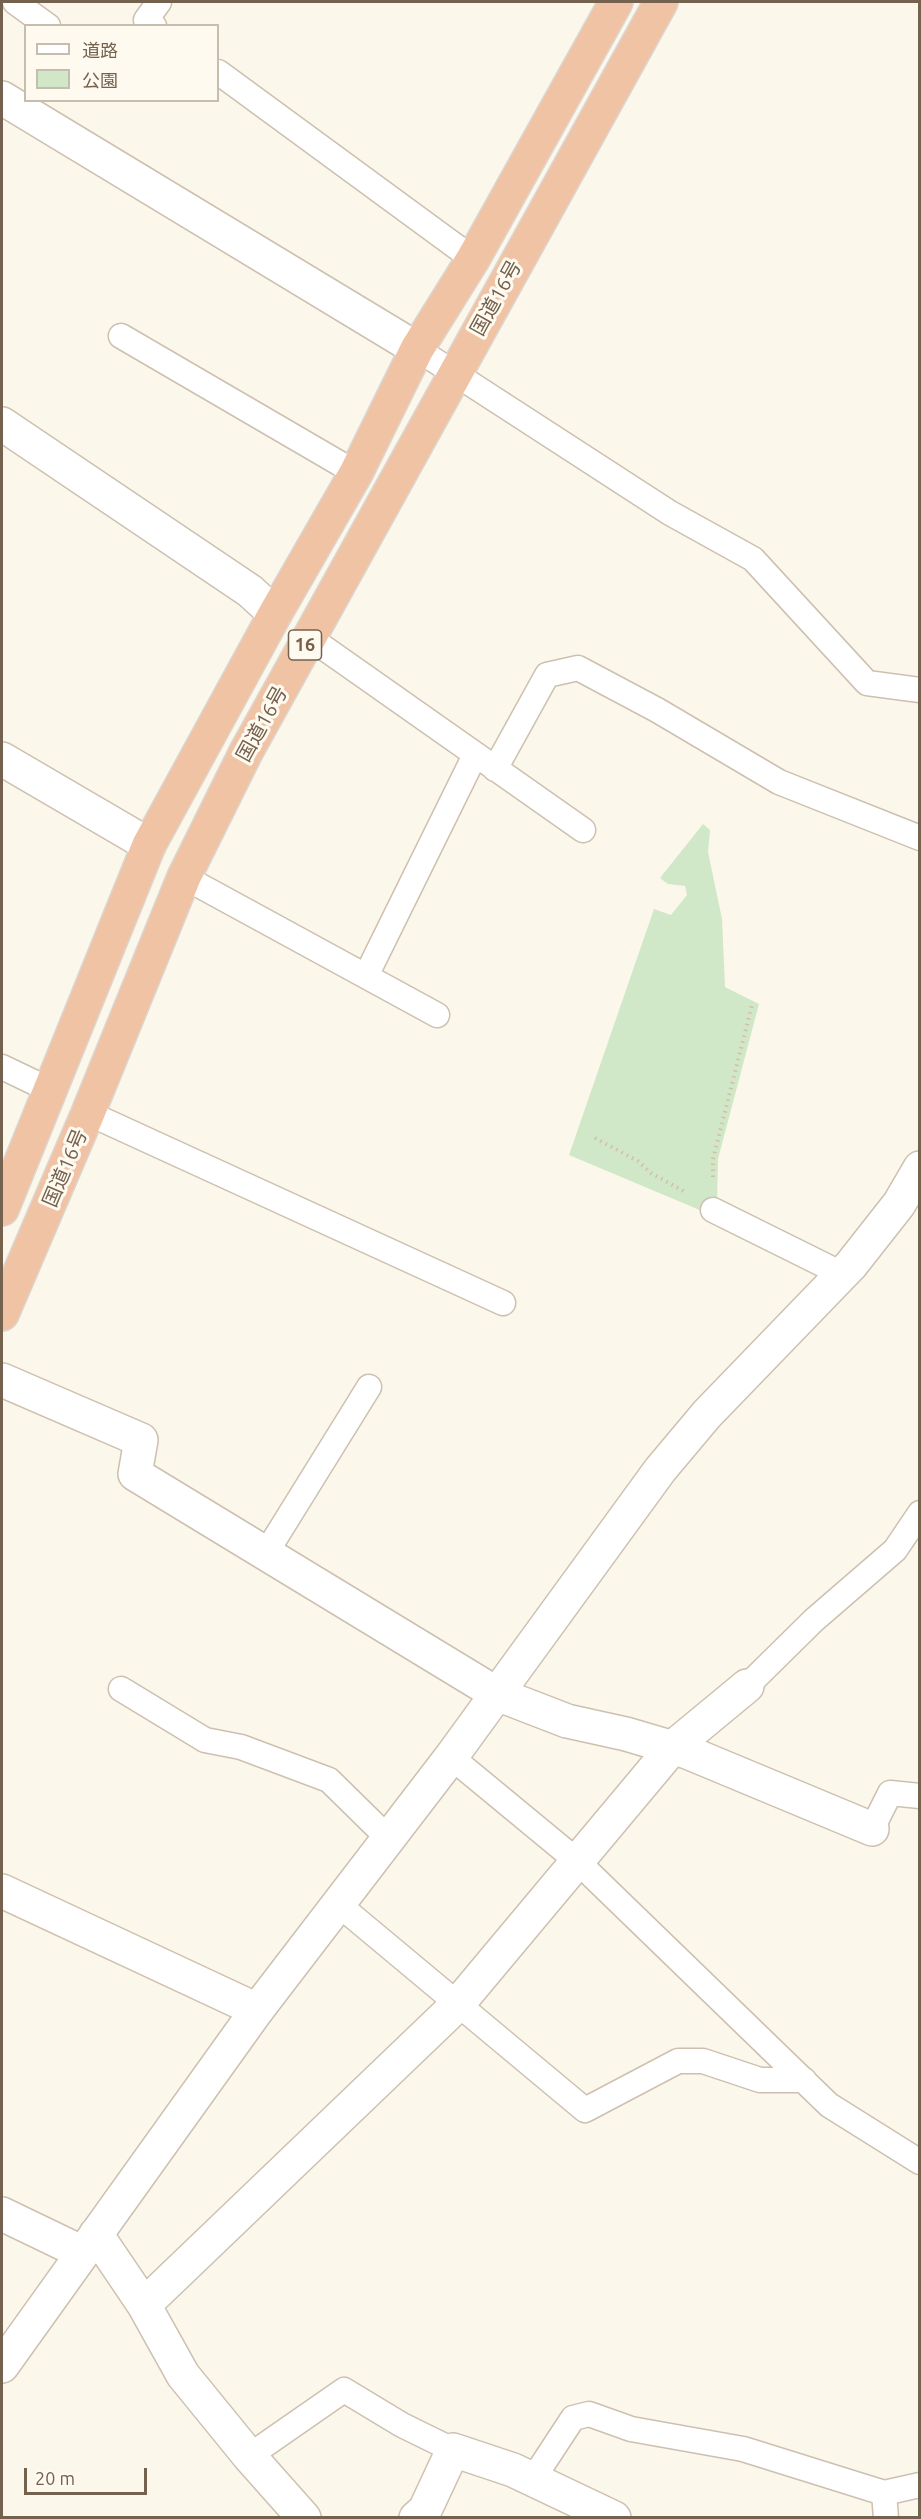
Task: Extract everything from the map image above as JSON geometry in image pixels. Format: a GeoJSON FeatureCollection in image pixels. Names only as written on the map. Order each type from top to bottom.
{"type":"FeatureCollection","features":[{"type":"Feature","properties":{"kind":"highway","name":"国道16号"},"geometry":{"type":"LineString","coordinates":[[2,1209],[149,845],[275,614],[356,474],[417,350],[473,259],[616,2]]}},
{"type":"Feature","properties":{"kind":"highway","name":"国道16号"},"geometry":{"type":"LineString","coordinates":[[2,1314],[88,1113],[184,877],[246,752],[661,2]]}},
{"type":"Feature","properties":{"kind":"street"},"geometry":{"type":"LineString","coordinates":[[2,98],[417,350]]}},
{"type":"Feature","properties":{"kind":"street"},"geometry":{"type":"LineString","coordinates":[[2,424],[250,591],[275,614]]}},
{"type":"Feature","properties":{"kind":"street"},"geometry":{"type":"LineString","coordinates":[[2,759],[149,845]]}},
{"type":"Feature","properties":{"kind":"street"},"geometry":{"type":"LineString","coordinates":[[2,2366],[257,2010],[451,1757],[660,1470],[707,1414],[842,1274],[899,1204],[920,1168]]}},
{"type":"Feature","properties":{"kind":"street"},"geometry":{"type":"LineString","coordinates":[[2,1380],[141,1440],[135,1474],[497,1694],[567,1721],[626,1734],[672,1748],[872,1829]]}},
{"type":"Feature","properties":{"kind":"street"},"geometry":{"type":"LineString","coordinates":[[144,2305],[458,2004],[672,1748],[747,1686]]}},
{"type":"Feature","properties":{"kind":"street"},"geometry":{"type":"LineString","coordinates":[[2,1891],[257,2010]]}},
{"type":"Feature","properties":{"kind":"street"},"geometry":{"type":"LineString","coordinates":[[2,2214],[90,2244],[144,2305],[183,2375],[249,2456],[304,2517]]}},
{"type":"Feature","properties":{"kind":"street"},"geometry":{"type":"LineString","coordinates":[[416,2517],[425,2510],[453,2450],[533,2479],[614,2517]]}},
{"type":"Feature","properties":{"kind":"lane"},"geometry":{"type":"LineString","coordinates":[[15,2],[45,24]]}},
{"type":"Feature","properties":{"kind":"lane"},"geometry":{"type":"LineString","coordinates":[[151,24],[146,20],[159,2]]}},
{"type":"Feature","properties":{"kind":"lane"},"geometry":{"type":"LineString","coordinates":[[219,73],[473,259]]}},
{"type":"Feature","properties":{"kind":"lane"},"geometry":{"type":"LineString","coordinates":[[121,336],[356,474]]}},
{"type":"Feature","properties":{"kind":"lane"},"geometry":{"type":"LineString","coordinates":[[417,350],[670,513],[753,559],[867,683],[920,690]]}},
{"type":"Feature","properties":{"kind":"lane"},"geometry":{"type":"LineString","coordinates":[[310,638],[583,830]]}},
{"type":"Feature","properties":{"kind":"lane"},"geometry":{"type":"LineString","coordinates":[[495,769],[547,675],[578,669],[657,710],[779,782],[920,838]]}},
{"type":"Feature","properties":{"kind":"lane"},"geometry":{"type":"LineString","coordinates":[[366,976],[475,754]]}},
{"type":"Feature","properties":{"kind":"lane"},"geometry":{"type":"LineString","coordinates":[[184,877],[437,1015]]}},
{"type":"Feature","properties":{"kind":"lane"},"geometry":{"type":"LineString","coordinates":[[2,1067],[50,1090]]}},
{"type":"Feature","properties":{"kind":"lane"},"geometry":{"type":"LineString","coordinates":[[88,1113],[503,1303]]}},
{"type":"Feature","properties":{"kind":"lane"},"geometry":{"type":"LineString","coordinates":[[713,1210],[842,1274]]}},
{"type":"Feature","properties":{"kind":"lane"},"geometry":{"type":"LineString","coordinates":[[266,1553],[369,1387]]}},
{"type":"Feature","properties":{"kind":"lane"},"geometry":{"type":"LineString","coordinates":[[747,1686],[814,1620],[895,1550],[920,1513]]}},
{"type":"Feature","properties":{"kind":"lane"},"geometry":{"type":"LineString","coordinates":[[121,1689],[205,1740],[241,1747],[329,1780],[388,1838]]}},
{"type":"Feature","properties":{"kind":"lane"},"geometry":{"type":"LineString","coordinates":[[451,1757],[577,1861],[829,2105],[920,2162]]}},
{"type":"Feature","properties":{"kind":"lane"},"geometry":{"type":"LineString","coordinates":[[872,1829],[890,1793],[920,1796]]}},
{"type":"Feature","properties":{"kind":"lane"},"geometry":{"type":"LineString","coordinates":[[338,1904],[585,2110],[678,2061],[703,2061],[760,2080],[804,2080]]}},
{"type":"Feature","properties":{"kind":"lane"},"geometry":{"type":"LineString","coordinates":[[249,2456],[344,2390],[402,2425],[453,2450]]}},
{"type":"Feature","properties":{"kind":"lane"},"geometry":{"type":"LineString","coordinates":[[533,2479],[573,2418],[589,2414],[631,2429],[743,2449],[884,2493],[920,2485]]}},
{"type":"Feature","properties":{"kind":"lane"},"geometry":{"type":"LineString","coordinates":[[884,2493],[886,2517]]}},
{"type":"Feature","properties":{"kind":"path"},"geometry":{"type":"LineString","coordinates":[[713,1210],[713,1159],[752,1005]]}},
{"type":"Feature","properties":{"kind":"path"},"geometry":{"type":"LineString","coordinates":[[595,1138],[638,1161],[668,1183]]}},
{"type":"Feature","properties":{"kind":"green space"},"geometry":{"type":"Polygon","coordinates":[[[703,824],[710,830],[708,852],[722,919],[725,987],[759,1004],[718,1159],[717,1203],[709,1199],[702,1211],[569,1155],[654,909],[671,915],[687,895],[685,886],[668,884],[660,878],[703,824]]]}}]}
